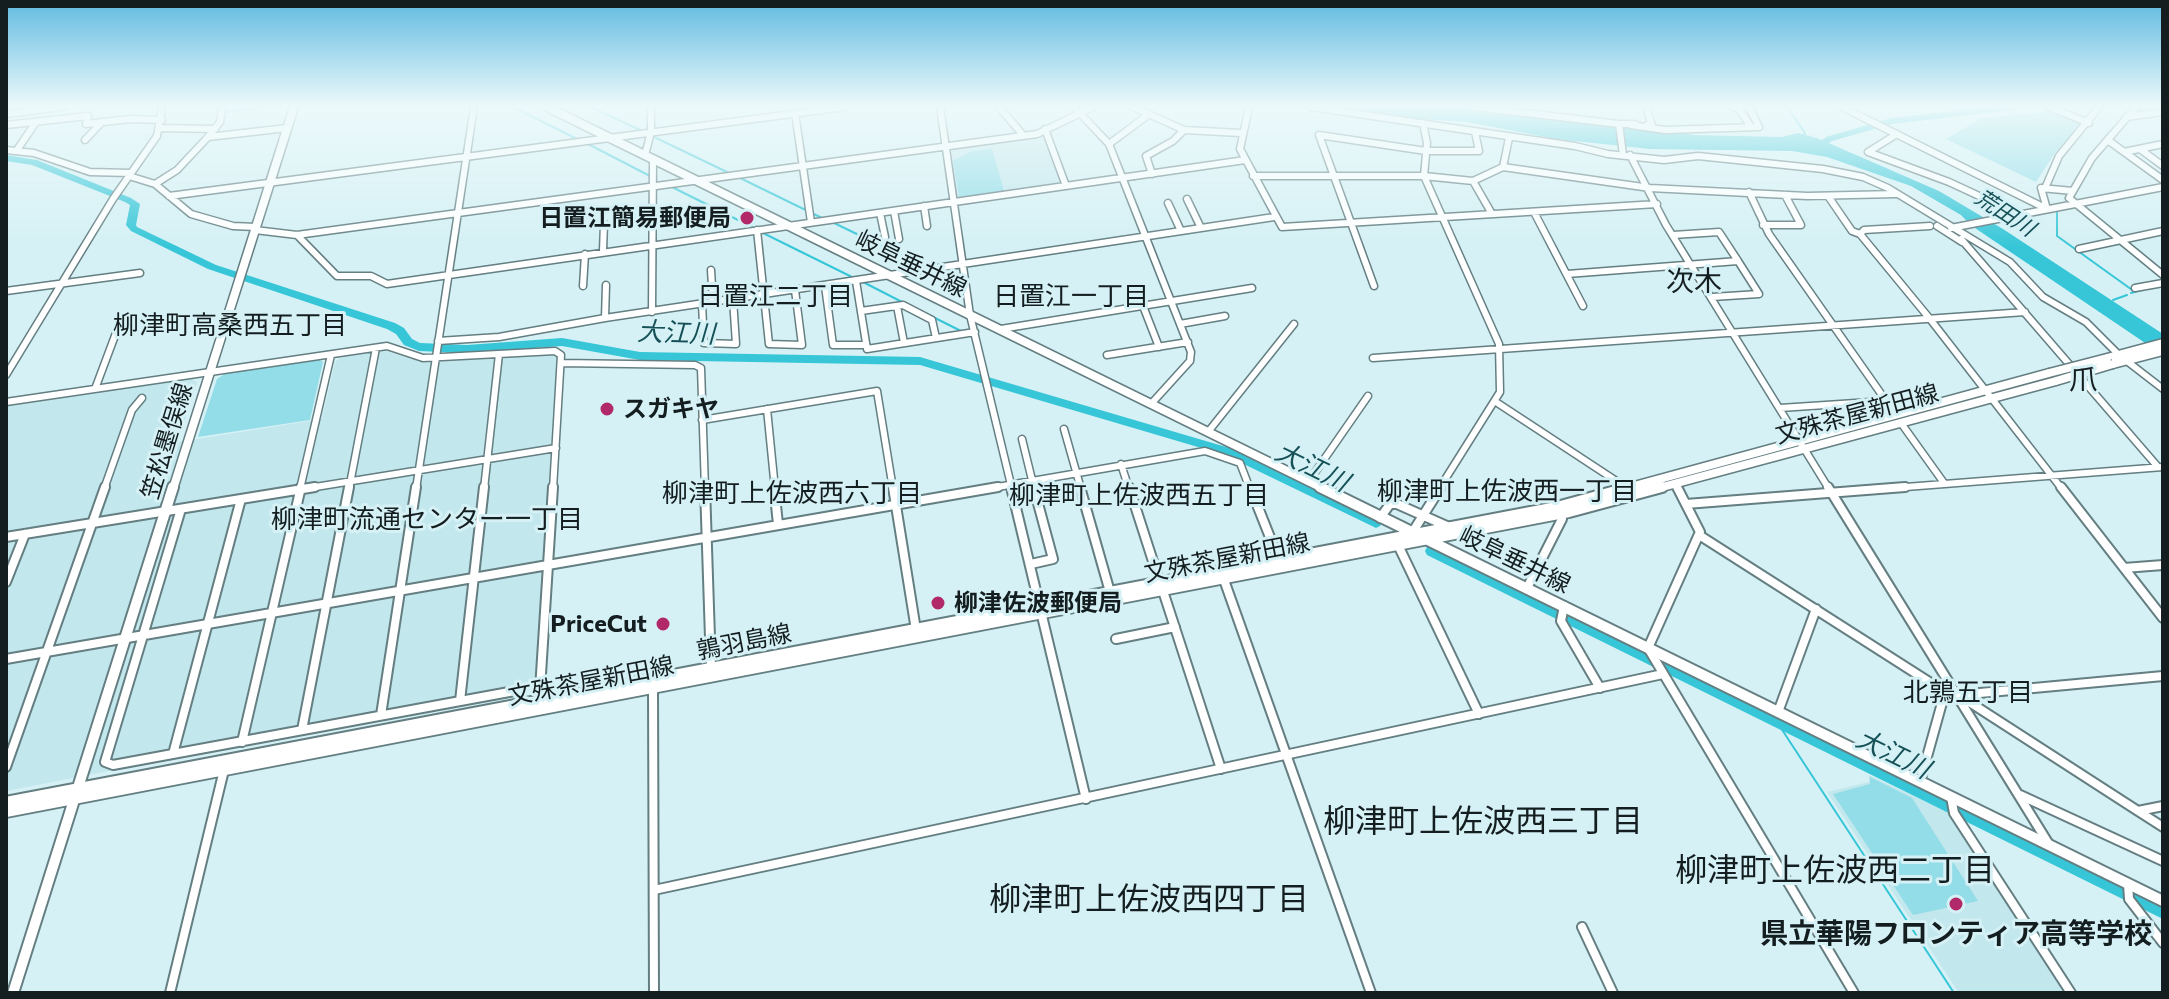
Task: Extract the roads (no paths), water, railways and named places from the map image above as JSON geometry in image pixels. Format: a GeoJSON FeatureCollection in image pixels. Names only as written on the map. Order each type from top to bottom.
{"type":"FeatureCollection","features":[{"type":"Feature","properties":{"kind":"main road","name":"笠松墨俣線"},"geometry":{"type":"LineString","coordinates":[[13,993],[279,154]]}},
{"type":"Feature","properties":{"kind":"main road","name":"岐阜垂井線"},"geometry":{"type":"LineString","coordinates":[[642,154],[1208,432],[1238,455],[1309,481],[1650,652],[1920,782],[1951,803],[2050,846],[2128,891],[2163,901]]}},
{"type":"Feature","properties":{"kind":"main road","name":"文殊茶屋新田線"},"geometry":{"type":"LineString","coordinates":[[1222,576],[1398,545],[1419,536],[1557,507],[1989,395],[2155,350],[2163,343]]}},
{"type":"Feature","properties":{"kind":"main road","name":"文殊茶屋新田線"},"geometry":{"type":"LineString","coordinates":[[1419,536],[1560,514],[1676,485],[1803,445]]}},
{"type":"Feature","properties":{"kind":"main road","name":"鶉羽島線"},"geometry":{"type":"LineString","coordinates":[[77,794],[539,706],[711,668],[1042,610],[1110,592],[1162,587],[1222,576],[1279,560],[1419,536]]}},
{"type":"Feature","properties":{"kind":"main road","name":"文殊茶屋新田線"},"geometry":{"type":"LineString","coordinates":[[6,812],[77,794],[224,770],[539,706],[653,689],[1162,587]]}},
{"type":"Feature","properties":{"kind":"main road"},"geometry":{"type":"LineString","coordinates":[[6,802],[77,794]]}},
{"type":"Feature","properties":{"kind":"street"},"geometry":{"type":"LineString","coordinates":[[34,154],[90,172],[130,174],[155,184],[191,214],[233,226],[297,235],[888,154]]}},
{"type":"Feature","properties":{"kind":"street"},"geometry":{"type":"LineString","coordinates":[[6,375],[143,154]]}},
{"type":"Feature","properties":{"kind":"street"},"geometry":{"type":"LineString","coordinates":[[155,184],[177,170],[192,154]]}},
{"type":"Feature","properties":{"kind":"street"},"geometry":{"type":"LineString","coordinates":[[169,196],[485,154]]}},
{"type":"Feature","properties":{"kind":"street"},"geometry":{"type":"LineString","coordinates":[[649,154],[652,312]]}},
{"type":"Feature","properties":{"kind":"street"},"geometry":{"type":"LineString","coordinates":[[800,154],[811,222]]}},
{"type":"Feature","properties":{"kind":"street"},"geometry":{"type":"LineString","coordinates":[[946,154],[970,315],[1086,799]]}},
{"type":"Feature","properties":{"kind":"street"},"geometry":{"type":"LineString","coordinates":[[1054,154],[1066,186]]}},
{"type":"Feature","properties":{"kind":"street"},"geometry":{"type":"LineString","coordinates":[[1113,154],[1192,357],[1151,404]]}},
{"type":"Feature","properties":{"kind":"street"},"geometry":{"type":"LineString","coordinates":[[1150,154],[1146,156],[1152,174]]}},
{"type":"Feature","properties":{"kind":"street"},"geometry":{"type":"LineString","coordinates":[[1242,154],[1282,227],[1657,204]]}},
{"type":"Feature","properties":{"kind":"street"},"geometry":{"type":"LineString","coordinates":[[1326,154],[1374,286]]}},
{"type":"Feature","properties":{"kind":"street"},"geometry":{"type":"LineString","coordinates":[[1419,536],[1423,515],[1497,400],[1501,349],[1424,176],[1426,154]]}},
{"type":"Feature","properties":{"kind":"street"},"geometry":{"type":"LineString","coordinates":[[1503,167],[1506,154]]}},
{"type":"Feature","properties":{"kind":"street"},"geometry":{"type":"LineString","coordinates":[[1625,154],[1650,188],[1691,265],[2050,846]]}},
{"type":"Feature","properties":{"kind":"street"},"geometry":{"type":"LineString","coordinates":[[1625,154],[1664,160],[1698,156],[1823,169],[1863,177],[1896,194],[1971,248],[2161,467]]}},
{"type":"Feature","properties":{"kind":"street"},"geometry":{"type":"LineString","coordinates":[[1872,154],[1949,182],[2016,215]]}},
{"type":"Feature","properties":{"kind":"street"},"geometry":{"type":"LineString","coordinates":[[1937,154],[2047,209]]}},
{"type":"Feature","properties":{"kind":"street"},"geometry":{"type":"LineString","coordinates":[[2046,186],[2061,154]]}},
{"type":"Feature","properties":{"kind":"street"},"geometry":{"type":"LineString","coordinates":[[2096,154],[2069,198],[2163,275]]}},
{"type":"Feature","properties":{"kind":"street"},"geometry":{"type":"LineString","coordinates":[[2126,154],[2163,180]]}},
{"type":"Feature","properties":{"kind":"street"},"geometry":{"type":"LineString","coordinates":[[2146,154],[2163,166]]}},
{"type":"Feature","properties":{"kind":"street"},"geometry":{"type":"LineString","coordinates":[[381,715],[466,156]]}},
{"type":"Feature","properties":{"kind":"street"},"geometry":{"type":"LineString","coordinates":[[297,235],[337,276],[371,276],[392,283],[1245,160]]}},
{"type":"Feature","properties":{"kind":"street"},"geometry":{"type":"LineString","coordinates":[[1253,176],[1424,176],[1473,181],[1503,167],[1650,188],[1785,195],[1896,194]]}},
{"type":"Feature","properties":{"kind":"street"},"geometry":{"type":"LineString","coordinates":[[1473,181],[1492,214]]}},
{"type":"Feature","properties":{"kind":"street"},"geometry":{"type":"LineString","coordinates":[[2047,209],[2041,188],[2046,186],[2073,191]]}},
{"type":"Feature","properties":{"kind":"street"},"geometry":{"type":"LineString","coordinates":[[1953,228],[2163,187]]}},
{"type":"Feature","properties":{"kind":"street"},"geometry":{"type":"LineString","coordinates":[[1749,192],[1763,225],[1944,483]]}},
{"type":"Feature","properties":{"kind":"street"},"geometry":{"type":"LineString","coordinates":[[1763,225],[1801,225],[1785,195]]}},
{"type":"Feature","properties":{"kind":"street"},"geometry":{"type":"LineString","coordinates":[[1828,196],[1852,231],[1860,234],[1930,319],[2163,618]]}},
{"type":"Feature","properties":{"kind":"street"},"geometry":{"type":"LineString","coordinates":[[1187,199],[1201,228]]}},
{"type":"Feature","properties":{"kind":"street"},"geometry":{"type":"LineString","coordinates":[[1168,203],[1181,231]]}},
{"type":"Feature","properties":{"kind":"street"},"geometry":{"type":"LineString","coordinates":[[924,206],[927,226]]}},
{"type":"Feature","properties":{"kind":"street"},"geometry":{"type":"LineString","coordinates":[[894,211],[899,239]]}},
{"type":"Feature","properties":{"kind":"street"},"geometry":{"type":"LineString","coordinates":[[1534,212],[1583,306]]}},
{"type":"Feature","properties":{"kind":"street"},"geometry":{"type":"LineString","coordinates":[[880,213],[885,237]]}},
{"type":"Feature","properties":{"kind":"street"},"geometry":{"type":"LineString","coordinates":[[438,342],[499,337],[605,318],[1274,217]]}},
{"type":"Feature","properties":{"kind":"street"},"geometry":{"type":"LineString","coordinates":[[603,251],[604,223]]}},
{"type":"Feature","properties":{"kind":"street"},"geometry":{"type":"LineString","coordinates":[[1860,234],[1864,230],[1936,225],[1953,228],[2010,262],[2043,297],[2086,322],[2122,358],[2163,389]]}},
{"type":"Feature","properties":{"kind":"street"},"geometry":{"type":"LineString","coordinates":[[757,230],[769,344],[802,345],[795,290]]}},
{"type":"Feature","properties":{"kind":"street"},"geometry":{"type":"LineString","coordinates":[[2079,249],[2163,231]]}},
{"type":"Feature","properties":{"kind":"street"},"geometry":{"type":"LineString","coordinates":[[1673,235],[1719,232],[1759,294],[1712,297]]}},
{"type":"Feature","properties":{"kind":"street"},"geometry":{"type":"LineString","coordinates":[[583,286],[585,254]]}},
{"type":"Feature","properties":{"kind":"street"},"geometry":{"type":"LineString","coordinates":[[1567,274],[1738,261]]}},
{"type":"Feature","properties":{"kind":"street"},"geometry":{"type":"LineString","coordinates":[[711,270],[713,302]]}},
{"type":"Feature","properties":{"kind":"street"},"geometry":{"type":"LineString","coordinates":[[6,291],[140,273]]}},
{"type":"Feature","properties":{"kind":"street"},"geometry":{"type":"LineString","coordinates":[[856,281],[867,349],[975,332]]}},
{"type":"Feature","properties":{"kind":"street"},"geometry":{"type":"LineString","coordinates":[[605,318],[606,285]]}},
{"type":"Feature","properties":{"kind":"street"},"geometry":{"type":"LineString","coordinates":[[2138,290],[2163,285]]}},
{"type":"Feature","properties":{"kind":"street"},"geometry":{"type":"LineString","coordinates":[[825,286],[833,345],[866,345]]}},
{"type":"Feature","properties":{"kind":"street"},"geometry":{"type":"LineString","coordinates":[[1001,329],[1252,288]]}},
{"type":"Feature","properties":{"kind":"street"},"geometry":{"type":"LineString","coordinates":[[702,304],[704,343],[736,344],[733,299]]}},
{"type":"Feature","properties":{"kind":"street"},"geometry":{"type":"LineString","coordinates":[[861,311],[903,305],[932,320],[936,338]]}},
{"type":"Feature","properties":{"kind":"street"},"geometry":{"type":"LineString","coordinates":[[897,306],[904,343]]}},
{"type":"Feature","properties":{"kind":"street"},"geometry":{"type":"LineString","coordinates":[[1143,306],[1159,347]]}},
{"type":"Feature","properties":{"kind":"street"},"geometry":{"type":"LineString","coordinates":[[1373,358],[2025,312]]}},
{"type":"Feature","properties":{"kind":"street"},"geometry":{"type":"LineString","coordinates":[[1180,324],[1225,316]]}},
{"type":"Feature","properties":{"kind":"street"},"geometry":{"type":"LineString","coordinates":[[95,389],[119,325]]}},
{"type":"Feature","properties":{"kind":"street"},"geometry":{"type":"LineString","coordinates":[[1208,432],[1294,326]]}},
{"type":"Feature","properties":{"kind":"street"},"geometry":{"type":"LineString","coordinates":[[1107,355],[1188,342]]}},
{"type":"Feature","properties":{"kind":"street"},"geometry":{"type":"LineString","coordinates":[[6,402],[376,348],[394,347],[410,355],[436,356],[555,351],[561,355],[562,363],[539,706]]}},
{"type":"Feature","properties":{"kind":"street"},"geometry":{"type":"LineString","coordinates":[[302,730],[376,348]]}},
{"type":"Feature","properties":{"kind":"street"},"geometry":{"type":"LineString","coordinates":[[460,701],[499,354]]}},
{"type":"Feature","properties":{"kind":"street"},"geometry":{"type":"LineString","coordinates":[[242,742],[331,355]]}},
{"type":"Feature","properties":{"kind":"street"},"geometry":{"type":"LineString","coordinates":[[562,363],[695,365],[701,368],[711,668]]}},
{"type":"Feature","properties":{"kind":"street"},"geometry":{"type":"LineString","coordinates":[[702,420],[877,391],[916,630]]}},
{"type":"Feature","properties":{"kind":"street"},"geometry":{"type":"LineString","coordinates":[[1309,481],[1368,396]]}},
{"type":"Feature","properties":{"kind":"street"},"geometry":{"type":"LineString","coordinates":[[6,767],[132,410],[142,398]]}},
{"type":"Feature","properties":{"kind":"street"},"geometry":{"type":"LineString","coordinates":[[1497,400],[1628,489]]}},
{"type":"Feature","properties":{"kind":"street"},"geometry":{"type":"LineString","coordinates":[[1780,408],[1886,401]]}},
{"type":"Feature","properties":{"kind":"street"},"geometry":{"type":"LineString","coordinates":[[767,409],[778,524]]}},
{"type":"Feature","properties":{"kind":"street"},"geometry":{"type":"LineString","coordinates":[[1064,429],[1110,592]]}},
{"type":"Feature","properties":{"kind":"street"},"geometry":{"type":"LineString","coordinates":[[1022,439],[1032,480]]}},
{"type":"Feature","properties":{"kind":"street"},"geometry":{"type":"LineString","coordinates":[[6,537],[556,448]]}},
{"type":"Feature","properties":{"kind":"street"},"geometry":{"type":"LineString","coordinates":[[6,659],[1205,451],[1238,455],[1279,560]]}},
{"type":"Feature","properties":{"kind":"street"},"geometry":{"type":"LineString","coordinates":[[1121,464],[1221,769]]}},
{"type":"Feature","properties":{"kind":"street"},"geometry":{"type":"LineString","coordinates":[[1686,504],[2161,467]]}},
{"type":"Feature","properties":{"kind":"street"},"geometry":{"type":"LineString","coordinates":[[1676,485],[1699,532],[1945,692],[1960,697],[2163,827]]}},
{"type":"Feature","properties":{"kind":"street"},"geometry":{"type":"LineString","coordinates":[[1015,499],[1036,496],[1053,559],[1031,564]]}},
{"type":"Feature","properties":{"kind":"street"},"geometry":{"type":"LineString","coordinates":[[173,754],[241,499]]}},
{"type":"Feature","properties":{"kind":"street"},"geometry":{"type":"LineString","coordinates":[[1380,518],[1390,504],[1403,505],[1453,528]]}},
{"type":"Feature","properties":{"kind":"street"},"geometry":{"type":"LineString","coordinates":[[181,509],[105,762],[113,765],[520,690]]}},
{"type":"Feature","properties":{"kind":"street"},"geometry":{"type":"LineString","coordinates":[[1527,588],[1562,519],[1560,514]]}},
{"type":"Feature","properties":{"kind":"street"},"geometry":{"type":"LineString","coordinates":[[1699,532],[1650,652],[1854,993]]}},
{"type":"Feature","properties":{"kind":"street"},"geometry":{"type":"LineString","coordinates":[[6,582],[25,534]]}},
{"type":"Feature","properties":{"kind":"street"},"geometry":{"type":"LineString","coordinates":[[1398,545],[1479,714]]}},
{"type":"Feature","properties":{"kind":"street"},"geometry":{"type":"LineString","coordinates":[[2124,568],[2163,565]]}},
{"type":"Feature","properties":{"kind":"street"},"geometry":{"type":"LineString","coordinates":[[1222,576],[1371,993]]}},
{"type":"Feature","properties":{"kind":"street"},"geometry":{"type":"LineString","coordinates":[[1562,608],[1561,621],[1600,688]]}},
{"type":"Feature","properties":{"kind":"street"},"geometry":{"type":"LineString","coordinates":[[1778,712],[1816,609]]}},
{"type":"Feature","properties":{"kind":"street"},"geometry":{"type":"LineString","coordinates":[[1116,639],[1175,627]]}},
{"type":"Feature","properties":{"kind":"street"},"geometry":{"type":"LineString","coordinates":[[654,890],[1600,688],[1661,671]]}},
{"type":"Feature","properties":{"kind":"street"},"geometry":{"type":"LineString","coordinates":[[1960,697],[2163,676]]}},
{"type":"Feature","properties":{"kind":"street"},"geometry":{"type":"LineString","coordinates":[[653,689],[654,993]]}},
{"type":"Feature","properties":{"kind":"street"},"geometry":{"type":"LineString","coordinates":[[1920,782],[1945,692]]}},
{"type":"Feature","properties":{"kind":"street"},"geometry":{"type":"LineString","coordinates":[[170,993],[224,770]]}},
{"type":"Feature","properties":{"kind":"street"},"geometry":{"type":"LineString","coordinates":[[2020,795],[2163,861]]}},
{"type":"Feature","properties":{"kind":"street"},"geometry":{"type":"LineString","coordinates":[[1951,803],[2071,993]]}},
{"type":"Feature","properties":{"kind":"street"},"geometry":{"type":"LineString","coordinates":[[2138,811],[2163,806]]}},
{"type":"Feature","properties":{"kind":"street"},"geometry":{"type":"LineString","coordinates":[[2128,891],[2163,943]]}},
{"type":"Feature","properties":{"kind":"street"},"geometry":{"type":"LineString","coordinates":[[1582,927],[1613,993]]}},
{"type":"Feature","properties":{"kind":"waterway"},"geometry":{"type":"LineString","coordinates":[[607,154],[650,176]]}},
{"type":"Feature","properties":{"kind":"waterway"},"geometry":{"type":"LineString","coordinates":[[689,154],[729,173]]}},
{"type":"Feature","properties":{"kind":"waterway","name":"大江川"},"geometry":{"type":"LineString","coordinates":[[6,158],[34,162],[128,200],[135,204],[131,225],[134,229],[212,267],[391,326],[400,331],[408,342],[419,347],[467,349],[562,342],[640,356],[920,361],[1229,452],[1376,523]]}},
{"type":"Feature","properties":{"kind":"waterway"},"geometry":{"type":"LineString","coordinates":[[738,177],[822,218]]}},
{"type":"Feature","properties":{"kind":"waterway"},"geometry":{"type":"LineString","coordinates":[[670,186],[754,228]]}},
{"type":"Feature","properties":{"kind":"waterway"},"geometry":{"type":"LineString","coordinates":[[2057,210],[2057,236],[2135,292]]}},
{"type":"Feature","properties":{"kind":"waterway"},"geometry":{"type":"LineString","coordinates":[[832,222],[925,267]]}},
{"type":"Feature","properties":{"kind":"waterway"},"geometry":{"type":"LineString","coordinates":[[763,233],[854,278]]}},
{"type":"Feature","properties":{"kind":"waterway"},"geometry":{"type":"LineString","coordinates":[[863,282],[904,303]]}},
{"type":"Feature","properties":{"kind":"waterway"},"geometry":{"type":"LineString","coordinates":[[2135,292],[2142,290]]}},
{"type":"Feature","properties":{"kind":"waterway"},"geometry":{"type":"LineString","coordinates":[[2131,293],[2135,292]]}},
{"type":"Feature","properties":{"kind":"waterway"},"geometry":{"type":"LineString","coordinates":[[2113,300],[2127,295]]}},
{"type":"Feature","properties":{"kind":"waterway"},"geometry":{"type":"LineString","coordinates":[[931,316],[961,331]]}},
{"type":"Feature","properties":{"kind":"waterway","name":"大江川"},"geometry":{"type":"LineString","coordinates":[[1431,551],[2163,911]]}},
{"type":"Feature","properties":{"kind":"waterway"},"geometry":{"type":"LineString","coordinates":[[1777,722],[1954,993]]}},
{"type":"Feature","properties":{"kind":"place","name":"日置江簡易郵便局"},"geometry":{"type":"Point","coordinates":[747,218]}},
{"type":"Feature","properties":{"kind":"place","name":"スガキヤ"},"geometry":{"type":"Point","coordinates":[607,409]}},
{"type":"Feature","properties":{"kind":"place","name":"柳津佐波郵便局"},"geometry":{"type":"Point","coordinates":[938,603]}},
{"type":"Feature","properties":{"kind":"place","name":"PriceCut"},"geometry":{"type":"Point","coordinates":[663,624]}},
{"type":"Feature","properties":{"kind":"place","name":"県立華陽フロンティア高等学校"},"geometry":{"type":"Point","coordinates":[1956,904]}},
{"type":"Feature","properties":{"kind":"district","name":"次木"},"geometry":{"type":"Point","coordinates":[1694,282]}},
{"type":"Feature","properties":{"kind":"district","name":"日置江二丁目"},"geometry":{"type":"Point","coordinates":[775,296]}},
{"type":"Feature","properties":{"kind":"district","name":"日置江一丁目"},"geometry":{"type":"Point","coordinates":[1071,296]}},
{"type":"Feature","properties":{"kind":"district","name":"柳津町高桑西五丁目"},"geometry":{"type":"Point","coordinates":[230,325]}},
{"type":"Feature","properties":{"kind":"district","name":"爪"},"geometry":{"type":"Point","coordinates":[2083,380]}},
{"type":"Feature","properties":{"kind":"district","name":"柳津町上佐波西一丁目"},"geometry":{"type":"Point","coordinates":[1507,491]}},
{"type":"Feature","properties":{"kind":"district","name":"柳津町上佐波西六丁目"},"geometry":{"type":"Point","coordinates":[792,493]}},
{"type":"Feature","properties":{"kind":"district","name":"柳津町上佐波西五丁目"},"geometry":{"type":"Point","coordinates":[1139,495]}},
{"type":"Feature","properties":{"kind":"district","name":"柳津町流通センター一丁目"},"geometry":{"type":"Point","coordinates":[427,519]}},
{"type":"Feature","properties":{"kind":"district","name":"北鶉五丁目"},"geometry":{"type":"Point","coordinates":[1968,692]}},
{"type":"Feature","properties":{"kind":"district","name":"柳津町上佐波西三丁目"},"geometry":{"type":"Point","coordinates":[1483,821]}},
{"type":"Feature","properties":{"kind":"district","name":"柳津町上佐波西二丁目"},"geometry":{"type":"Point","coordinates":[1835,870]}},
{"type":"Feature","properties":{"kind":"district","name":"柳津町上佐波西四丁目"},"geometry":{"type":"Point","coordinates":[1149,899]}},
{"type":"Feature","properties":{"kind":"water label","name":"荒田川"},"geometry":{"type":"Point","coordinates":[2005,213]}}]}
